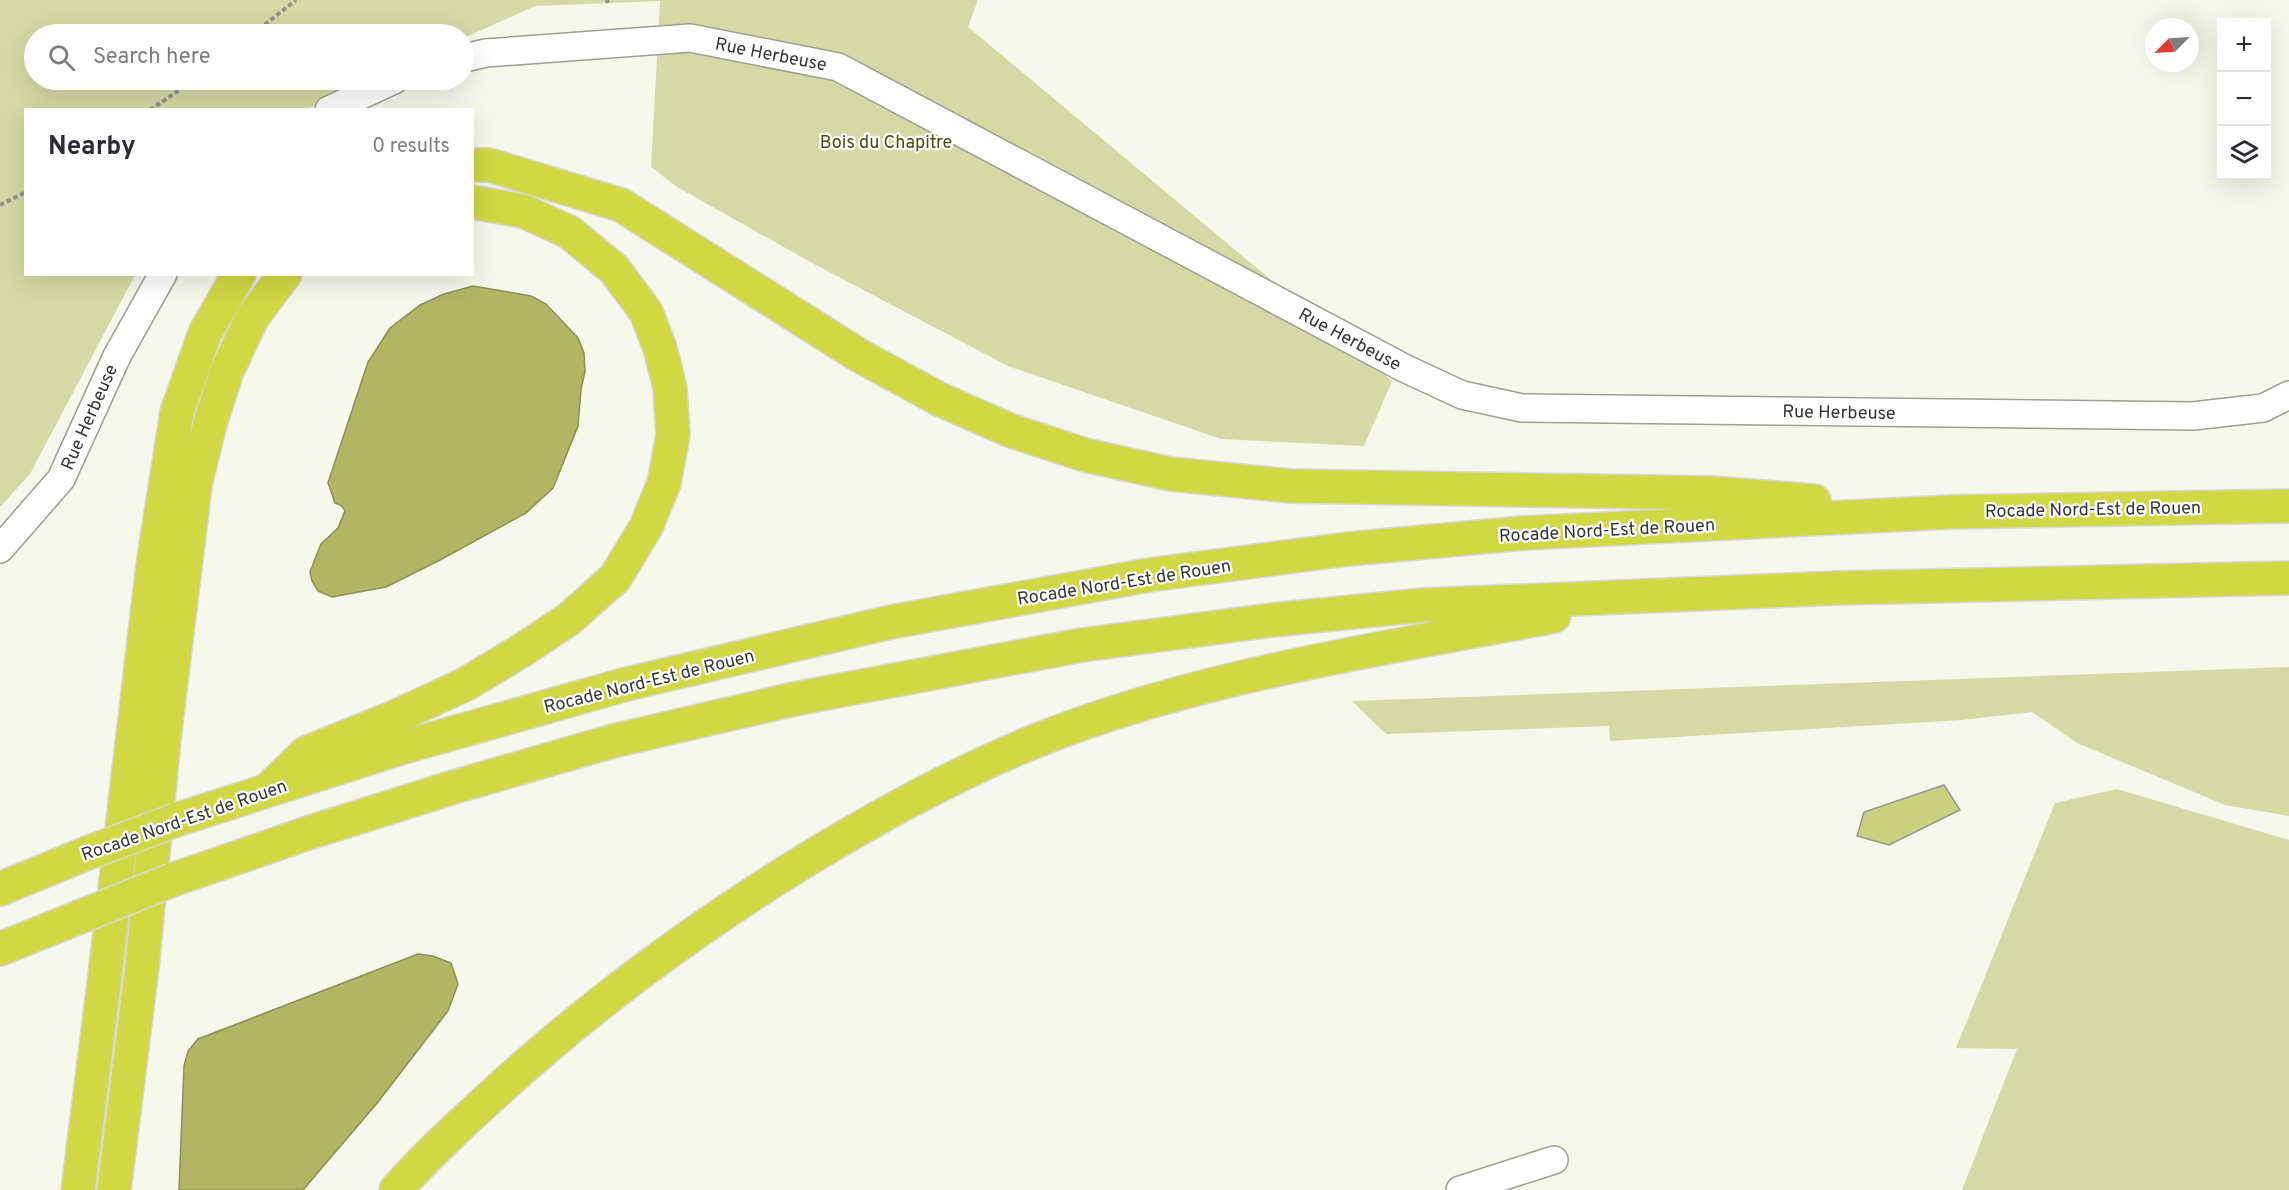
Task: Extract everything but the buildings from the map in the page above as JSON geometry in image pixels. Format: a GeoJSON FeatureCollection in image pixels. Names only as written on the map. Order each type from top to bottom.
{"type":"FeatureCollection","features":[{"type":"Feature","properties":{"kind":"highway"},"geometry":{"type":"LineString","coordinates":[[474,165],[489,165],[621,205],[860,356],[939,399],[1009,430],[1084,455],[1170,474],[1290,486],[1712,493],[1951,512]]}},
{"type":"Feature","properties":{"kind":"highway"},"geometry":{"type":"LineString","coordinates":[[268,790],[306,753],[395,717],[466,684],[569,619],[615,578],[646,527],[664,483],[673,435],[670,388],[660,348],[646,312],[614,269],[569,232],[523,211],[474,202]]}},
{"type":"Feature","properties":{"kind":"highway"},"geometry":{"type":"LineString","coordinates":[[78,1190],[151,576],[177,412],[205,333],[238,276]]}},
{"type":"Feature","properties":{"kind":"highway"},"geometry":{"type":"LineString","coordinates":[[114,1190],[142,968],[165,728],[195,485],[210,424],[227,371],[252,318],[284,276]]}},
{"type":"Feature","properties":{"kind":"highway","name":"Rocade Nord-Est de Rouen"},"geometry":{"type":"LineString","coordinates":[[0,889],[176,820],[400,748],[627,684],[891,622],[1149,575],[1348,549],[1524,533],[1951,512],[2289,506]]}},
{"type":"Feature","properties":{"kind":"highway"},"geometry":{"type":"LineString","coordinates":[[0,949],[172,880],[311,832],[454,787],[613,741],[794,699],[927,672],[1082,645],[1272,620],[1424,605],[1672,593],[2289,578]]}},
{"type":"Feature","properties":{"kind":"highway"},"geometry":{"type":"LineString","coordinates":[[396,1190],[426,1156],[513,1076],[581,1018],[661,955],[753,893],[869,822],[957,776],[1039,740],[1128,709],[1218,684],[1672,593]]}},
{"type":"Feature","properties":{"kind":"street","name":"Rue Herbeuse"},"geometry":{"type":"LineString","coordinates":[[474,56],[690,38],[837,67],[1404,368],[1462,395],[1522,408],[2193,416],[2263,408],[2289,394]]}},
{"type":"Feature","properties":{"kind":"street"},"geometry":{"type":"LineString","coordinates":[[333,108],[372,90]]}},
{"type":"Feature","properties":{"kind":"street","name":"Rue Herbeuse"},"geometry":{"type":"LineString","coordinates":[[0,549],[61,479],[117,356],[162,276]]}},
{"type":"Feature","properties":{"kind":"street"},"geometry":{"type":"LineString","coordinates":[[1460,1190],[1554,1160]]}},
{"type":"Feature","properties":{"kind":"path"},"geometry":{"type":"LineString","coordinates":[[266,24],[296,0]]}},
{"type":"Feature","properties":{"kind":"path"},"geometry":{"type":"LineString","coordinates":[[153,108],[179,90]]}},
{"type":"Feature","properties":{"kind":"path"},"geometry":{"type":"LineString","coordinates":[[0,205],[24,193]]}},
{"type":"Feature","properties":{"kind":"green space","name":"Bois du Chapitre"},"geometry":{"type":"Polygon","coordinates":[[[0,0],[978,0],[968,27],[1392,381],[1364,446],[1221,439],[1008,366],[814,264],[677,187],[651,167],[660,1],[535,6],[474,33],[474,24],[24,24],[24,90],[350,90],[309,108],[24,108],[24,276],[134,276],[30,474],[0,507],[0,0]]]}},
{"type":"Feature","properties":{"kind":"green space"},"geometry":{"type":"Polygon","coordinates":[[[2289,667],[2289,816],[2225,805],[2077,743],[2032,712],[1962,720],[1610,741],[1609,726],[1386,734],[1352,701],[2289,667]]]}},
{"type":"Feature","properties":{"kind":"green space"},"geometry":{"type":"Polygon","coordinates":[[[2117,789],[2289,840],[2289,1190],[1962,1190],[2017,1049],[1956,1048],[2055,803],[2117,789]]]}},
{"type":"Feature","properties":{"kind":"shaded area"},"geometry":{"type":"Polygon","coordinates":[[[473,286],[531,296],[546,304],[578,338],[584,353],[585,372],[578,426],[553,488],[526,513],[386,587],[332,597],[318,591],[310,572],[321,544],[338,528],[345,511],[342,506],[335,503],[328,483],[368,362],[390,328],[420,305],[444,294],[473,286]]]}},
{"type":"Feature","properties":{"kind":"shaded area"},"geometry":{"type":"Polygon","coordinates":[[[418,954],[433,956],[451,963],[458,984],[448,1011],[378,1102],[303,1190],[179,1190],[184,1066],[188,1051],[198,1039],[418,954]]]}}]}
